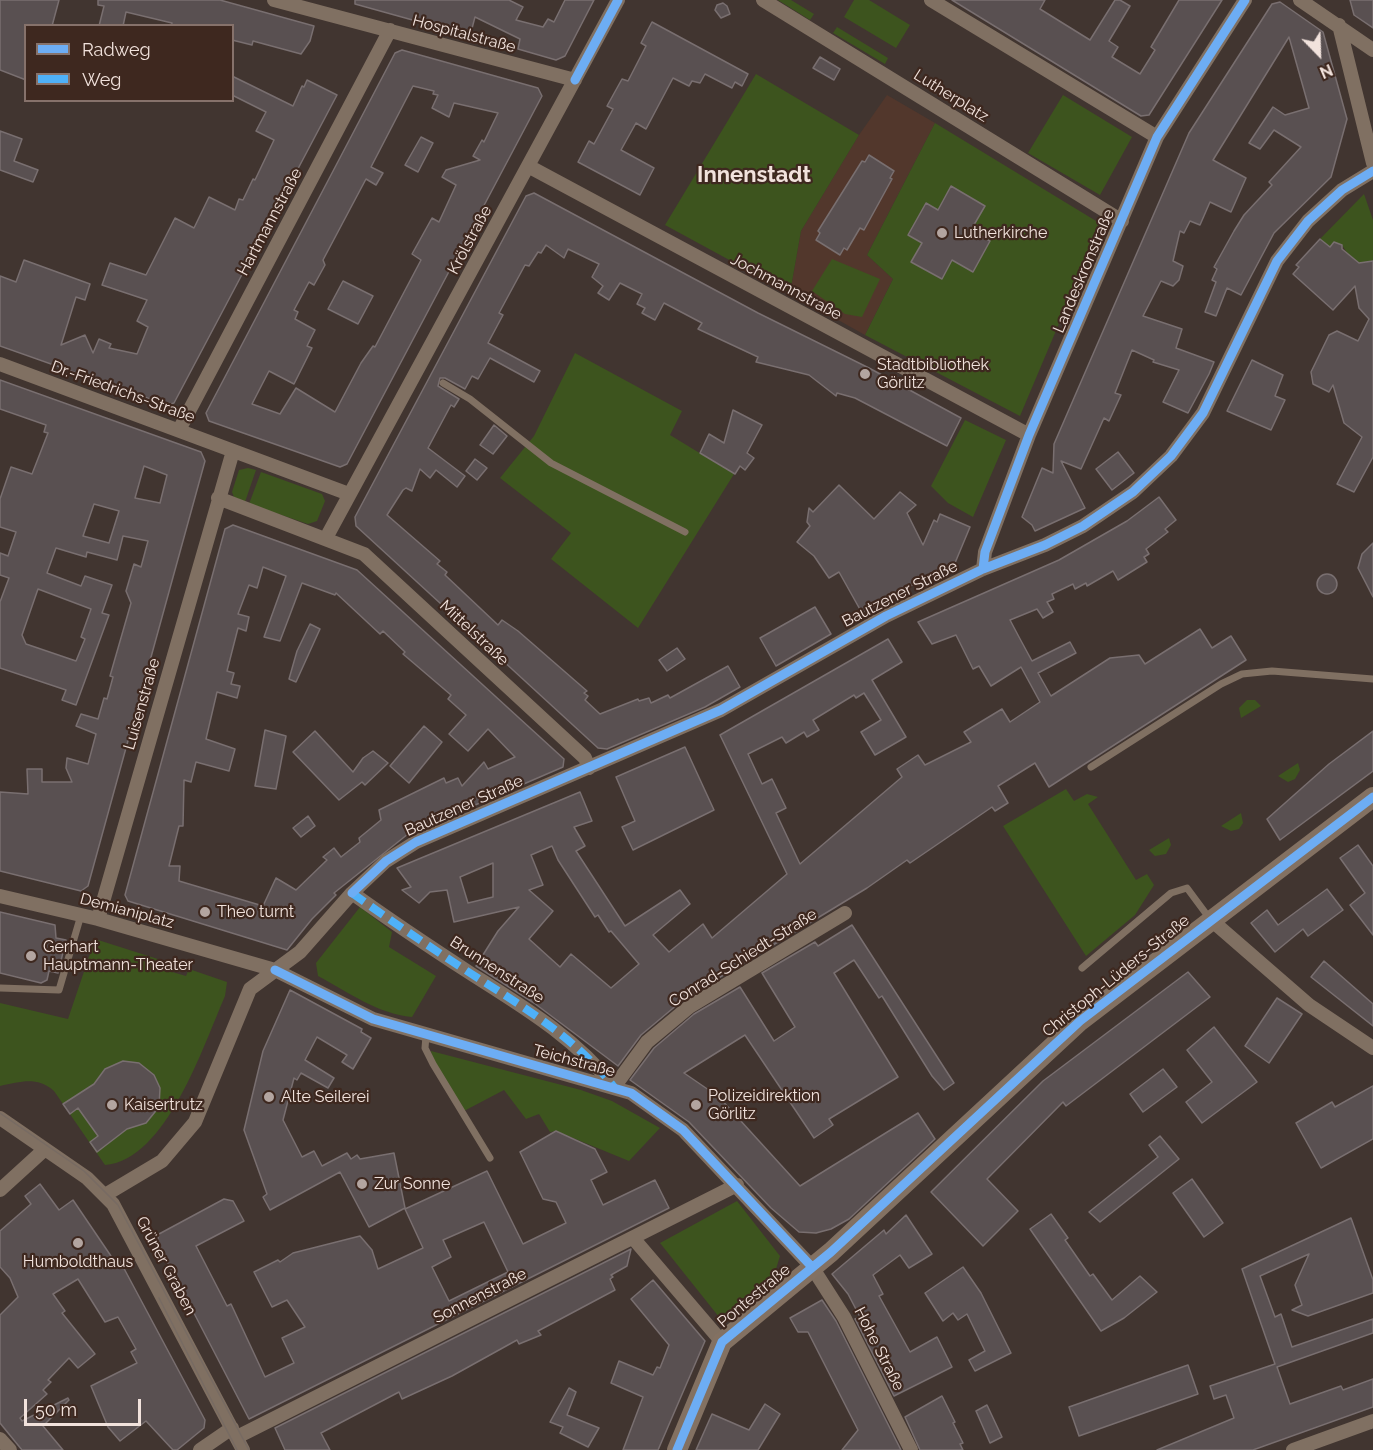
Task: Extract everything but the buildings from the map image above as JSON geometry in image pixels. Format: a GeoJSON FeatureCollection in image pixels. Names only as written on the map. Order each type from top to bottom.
{"type":"FeatureCollection","features":[{"type":"Feature","properties":{"kind":"street","name":"Hospitalstraße"},"geometry":{"type":"LineString","coordinates":[[274,0],[575,80]]}},
{"type":"Feature","properties":{"kind":"street","name":"Krölstraße"},"geometry":{"type":"LineString","coordinates":[[326,538],[618,0]]}},
{"type":"Feature","properties":{"kind":"street","name":"Lutherplatz"},"geometry":{"type":"LineString","coordinates":[[763,0],[1122,221]]}},
{"type":"Feature","properties":{"kind":"street"},"geometry":{"type":"LineString","coordinates":[[931,0],[1157,138]]}},
{"type":"Feature","properties":{"kind":"street","name":"Landeskronstraße"},"geometry":{"type":"LineString","coordinates":[[983,569],[985,552],[1029,435],[1157,138],[1245,0]]}},
{"type":"Feature","properties":{"kind":"street"},"geometry":{"type":"LineString","coordinates":[[1300,0],[1373,50]]}},
{"type":"Feature","properties":{"kind":"street"},"geometry":{"type":"LineString","coordinates":[[1339,25],[1373,163]]}},
{"type":"Feature","properties":{"kind":"street","name":"Hartmannstraße"},"geometry":{"type":"LineString","coordinates":[[179,430],[390,30]]}},
{"type":"Feature","properties":{"kind":"street","name":"Jochmannstraße"},"geometry":{"type":"LineString","coordinates":[[528,166],[1029,435]]}},
{"type":"Feature","properties":{"kind":"street","name":"Bautzener Straße"},"geometry":{"type":"LineString","coordinates":[[275,970],[300,952],[352,893],[386,861],[416,842],[721,710],[886,616],[983,569],[1045,545],[1083,526],[1133,492],[1171,456],[1203,413],[1277,261],[1308,221],[1342,190],[1373,171]]}},
{"type":"Feature","properties":{"kind":"street","name":"Dr.-Friedrichs-Straße"},"geometry":{"type":"LineString","coordinates":[[0,364],[349,494]]}},
{"type":"Feature","properties":{"kind":"street","name":"Luisenstraße"},"geometry":{"type":"LineString","coordinates":[[98,920],[233,451]]}},
{"type":"Feature","properties":{"kind":"street","name":"Mittelstraße"},"geometry":{"type":"LineString","coordinates":[[218,498],[363,554],[585,758],[589,768]]}},
{"type":"Feature","properties":{"kind":"street","name":"Christoph-Lüders-Straße"},"geometry":{"type":"LineString","coordinates":[[812,1267],[884,1204],[1080,1021],[1210,919],[1373,797]]}},
{"type":"Feature","properties":{"kind":"street","name":"Brunnenstraße"},"geometry":{"type":"LineString","coordinates":[[352,893],[414,937],[543,1019],[600,1069],[614,1087]]}},
{"type":"Feature","properties":{"kind":"street","name":"Demianiplatz"},"geometry":{"type":"LineString","coordinates":[[0,896],[81,915],[275,970]]}},
{"type":"Feature","properties":{"kind":"street","name":"Conrad-Schiedt-Straße"},"geometry":{"type":"LineString","coordinates":[[614,1087],[647,1042],[690,1007],[844,914]]}},
{"type":"Feature","properties":{"kind":"street","name":"Christoph-Lüders-Straße"},"geometry":{"type":"LineString","coordinates":[[1210,919],[1309,1005],[1373,1048]]}},
{"type":"Feature","properties":{"kind":"street"},"geometry":{"type":"LineString","coordinates":[[105,1195],[162,1161],[195,1122],[250,989],[275,970]]}},
{"type":"Feature","properties":{"kind":"street","name":"Teichstraße"},"geometry":{"type":"LineString","coordinates":[[275,970],[373,1019],[631,1093],[683,1130],[812,1267]]}},
{"type":"Feature","properties":{"kind":"street","name":"Grüner Graben"},"geometry":{"type":"LineString","coordinates":[[0,1118],[87,1178],[105,1195],[124,1222],[243,1450]]}},
{"type":"Feature","properties":{"kind":"street"},"geometry":{"type":"LineString","coordinates":[[0,1190],[45,1149]]}},
{"type":"Feature","properties":{"kind":"street","name":"Sonnenstraße"},"geometry":{"type":"LineString","coordinates":[[200,1450],[737,1185]]}},
{"type":"Feature","properties":{"kind":"street"},"geometry":{"type":"LineString","coordinates":[[633,1238],[722,1342]]}},
{"type":"Feature","properties":{"kind":"street","name":"Pontestraße"},"geometry":{"type":"LineString","coordinates":[[677,1450],[722,1342],[812,1267]]}},
{"type":"Feature","properties":{"kind":"street","name":"Hohe Straße"},"geometry":{"type":"LineString","coordinates":[[812,1267],[844,1317],[911,1450]]}},
{"type":"Feature","properties":{"kind":"street"},"geometry":{"type":"LineString","coordinates":[[1293,1450],[1373,1421]]}},
{"type":"Feature","properties":{"kind":"street"},"geometry":{"type":"LineString","coordinates":[[0,1439],[10,1450]]}},
{"type":"Feature","properties":{"kind":"lane"},"geometry":{"type":"LineString","coordinates":[[443,383],[470,399],[551,463],[685,532]]}},
{"type":"Feature","properties":{"kind":"lane"},"geometry":{"type":"LineString","coordinates":[[1090,767],[1221,684],[1242,674],[1272,671],[1373,679]]}},
{"type":"Feature","properties":{"kind":"lane"},"geometry":{"type":"LineString","coordinates":[[1082,968],[1171,893],[1187,888],[1210,919]]}},
{"type":"Feature","properties":{"kind":"lane"},"geometry":{"type":"LineString","coordinates":[[0,988],[59,990],[81,915]]}},
{"type":"Feature","properties":{"kind":"lane"},"geometry":{"type":"LineString","coordinates":[[426,1035],[425,1048],[433,1064],[490,1158]]}},
{"type":"Feature","properties":{"kind":"shaded area"},"geometry":{"type":"Polygon","coordinates":[[[887,95],[935,123],[867,255],[893,279],[865,335],[790,293],[801,231],[859,135],[887,95]]]}},
{"type":"Feature","properties":{"kind":"green space"},"geometry":{"type":"Polygon","coordinates":[[[778,0],[791,0],[814,14],[810,20],[778,0]]]}},
{"type":"Feature","properties":{"kind":"green space"},"geometry":{"type":"Polygon","coordinates":[[[854,0],[869,0],[910,25],[896,48],[844,17],[854,0]]]}},
{"type":"Feature","properties":{"kind":"green space"},"geometry":{"type":"Polygon","coordinates":[[[837,27],[888,58],[885,64],[833,33],[837,27]]]}},
{"type":"Feature","properties":{"kind":"green space"},"geometry":{"type":"Polygon","coordinates":[[[756,74],[859,135],[801,231],[790,293],[665,225],[756,74]]]}},
{"type":"Feature","properties":{"kind":"green space"},"geometry":{"type":"Polygon","coordinates":[[[1063,95],[1132,137],[1100,195],[1028,153],[1063,95]]]}},
{"type":"Feature","properties":{"kind":"green space"},"geometry":{"type":"Polygon","coordinates":[[[935,123],[1101,224],[1020,416],[865,335],[893,279],[867,255],[935,123]]]}},
{"type":"Feature","properties":{"kind":"green space"},"geometry":{"type":"Polygon","coordinates":[[[1364,194],[1373,220],[1373,261],[1361,263],[1364,279],[1342,245],[1334,242],[1330,247],[1320,239],[1364,194]]]}},
{"type":"Feature","properties":{"kind":"green space"},"geometry":{"type":"Polygon","coordinates":[[[832,259],[880,279],[862,317],[845,314],[812,291],[832,259]]]}},
{"type":"Feature","properties":{"kind":"green space"},"geometry":{"type":"Polygon","coordinates":[[[575,353],[682,411],[670,435],[734,474],[638,628],[551,559],[571,533],[500,478],[534,436],[575,353]]]}},
{"type":"Feature","properties":{"kind":"green space"},"geometry":{"type":"Polygon","coordinates":[[[965,420],[1006,440],[973,517],[948,503],[931,486],[965,420]]]}},
{"type":"Feature","properties":{"kind":"green space"},"geometry":{"type":"Polygon","coordinates":[[[248,468],[256,470],[245,502],[234,497],[232,492],[239,470],[248,468]]]}},
{"type":"Feature","properties":{"kind":"green space"},"geometry":{"type":"Polygon","coordinates":[[[261,472],[322,494],[325,501],[317,521],[308,524],[249,504],[261,472]]]}},
{"type":"Feature","properties":{"kind":"green space"},"geometry":{"type":"Polygon","coordinates":[[[1247,700],[1255,700],[1261,706],[1241,718],[1239,708],[1247,700]]]}},
{"type":"Feature","properties":{"kind":"green space"},"geometry":{"type":"Polygon","coordinates":[[[1298,763],[1300,770],[1295,779],[1288,782],[1278,776],[1298,763]]]}},
{"type":"Feature","properties":{"kind":"green space"},"geometry":{"type":"Polygon","coordinates":[[[1066,789],[1074,801],[1087,794],[1098,797],[1088,804],[1136,880],[1147,874],[1154,885],[1135,915],[1086,956],[1003,826],[1066,789]]]}},
{"type":"Feature","properties":{"kind":"green space"},"geometry":{"type":"Polygon","coordinates":[[[1241,813],[1243,823],[1239,829],[1231,831],[1221,826],[1241,813]]]}},
{"type":"Feature","properties":{"kind":"green space"},"geometry":{"type":"Polygon","coordinates":[[[1169,838],[1171,845],[1166,854],[1155,856],[1149,850],[1169,838]]]}},
{"type":"Feature","properties":{"kind":"green space"},"geometry":{"type":"Polygon","coordinates":[[[360,907],[392,932],[389,947],[436,976],[412,1017],[375,1007],[318,976],[316,963],[360,907]]]}},
{"type":"Feature","properties":{"kind":"green space"},"geometry":{"type":"Polygon","coordinates":[[[95,939],[164,961],[162,969],[186,976],[189,969],[227,982],[225,996],[194,1070],[164,1122],[147,1144],[127,1159],[105,1165],[54,1091],[35,1082],[0,1086],[0,1003],[68,1019],[95,939]]]}},
{"type":"Feature","properties":{"kind":"green space"},"geometry":{"type":"Polygon","coordinates":[[[431,1051],[581,1090],[612,1101],[660,1128],[629,1161],[556,1131],[550,1132],[539,1114],[526,1119],[504,1090],[464,1111],[433,1064],[431,1051]]]}},
{"type":"Feature","properties":{"kind":"green space"},"geometry":{"type":"Polygon","coordinates":[[[737,1201],[780,1256],[772,1282],[723,1322],[660,1243],[737,1201]]]}},
{"type":"Feature","properties":{"kind":"tram line"},"geometry":{"type":"LineString","coordinates":[[0,1113],[84,1171],[118,1205],[249,1450]]}},
{"type":"Feature","properties":{"kind":"tram line"},"geometry":{"type":"LineString","coordinates":[[159,1298],[237,1450]]}},
{"type":"Feature","properties":{"kind":"marked path"},"geometry":{"type":"LineString","coordinates":[[352,893],[547,1024],[583,1053],[614,1087]]}},
{"type":"Feature","properties":{"kind":"cycle path"},"geometry":{"type":"LineString","coordinates":[[575,80],[618,0]]}},
{"type":"Feature","properties":{"kind":"cycle path"},"geometry":{"type":"LineString","coordinates":[[983,569],[985,552],[1029,435],[1157,137],[1245,0]]}},
{"type":"Feature","properties":{"kind":"cycle path"},"geometry":{"type":"LineString","coordinates":[[352,893],[386,861],[416,842],[721,710],[886,616],[983,569],[1045,545],[1083,526],[1133,492],[1171,456],[1203,413],[1277,261],[1308,221],[1342,190],[1373,171]]}},
{"type":"Feature","properties":{"kind":"cycle path"},"geometry":{"type":"LineString","coordinates":[[677,1450],[722,1342],[831,1252],[1080,1021],[1373,797]]}},
{"type":"Feature","properties":{"kind":"cycle path"},"geometry":{"type":"LineString","coordinates":[[275,970],[373,1019],[631,1093],[683,1130],[812,1267]]}},
{"type":"Feature","properties":{"kind":"place","name":"Lutherkirche"},"geometry":{"type":"Point","coordinates":[942,233]}},
{"type":"Feature","properties":{"kind":"place","name":"Stadtbibliothek Görlitz"},"geometry":{"type":"Point","coordinates":[865,374]}},
{"type":"Feature","properties":{"kind":"place","name":"Theo turnt"},"geometry":{"type":"Point","coordinates":[205,912]}},
{"type":"Feature","properties":{"kind":"place","name":"Gerhart Hauptmann-Theater"},"geometry":{"type":"Point","coordinates":[31,956]}},
{"type":"Feature","properties":{"kind":"place","name":"Alte Seilerei"},"geometry":{"type":"Point","coordinates":[269,1097]}},
{"type":"Feature","properties":{"kind":"place","name":"Kaisertrutz"},"geometry":{"type":"Point","coordinates":[112,1105]}},
{"type":"Feature","properties":{"kind":"place","name":"Polizeidirektion Görlitz"},"geometry":{"type":"Point","coordinates":[696,1105]}},
{"type":"Feature","properties":{"kind":"place","name":"Zur Sonne"},"geometry":{"type":"Point","coordinates":[362,1184]}},
{"type":"Feature","properties":{"kind":"place","name":"Humboldthaus"},"geometry":{"type":"Point","coordinates":[78,1243]}},
{"type":"Feature","properties":{"kind":"district","name":"Innenstadt"},"geometry":{"type":"Point","coordinates":[754,175]}}]}
